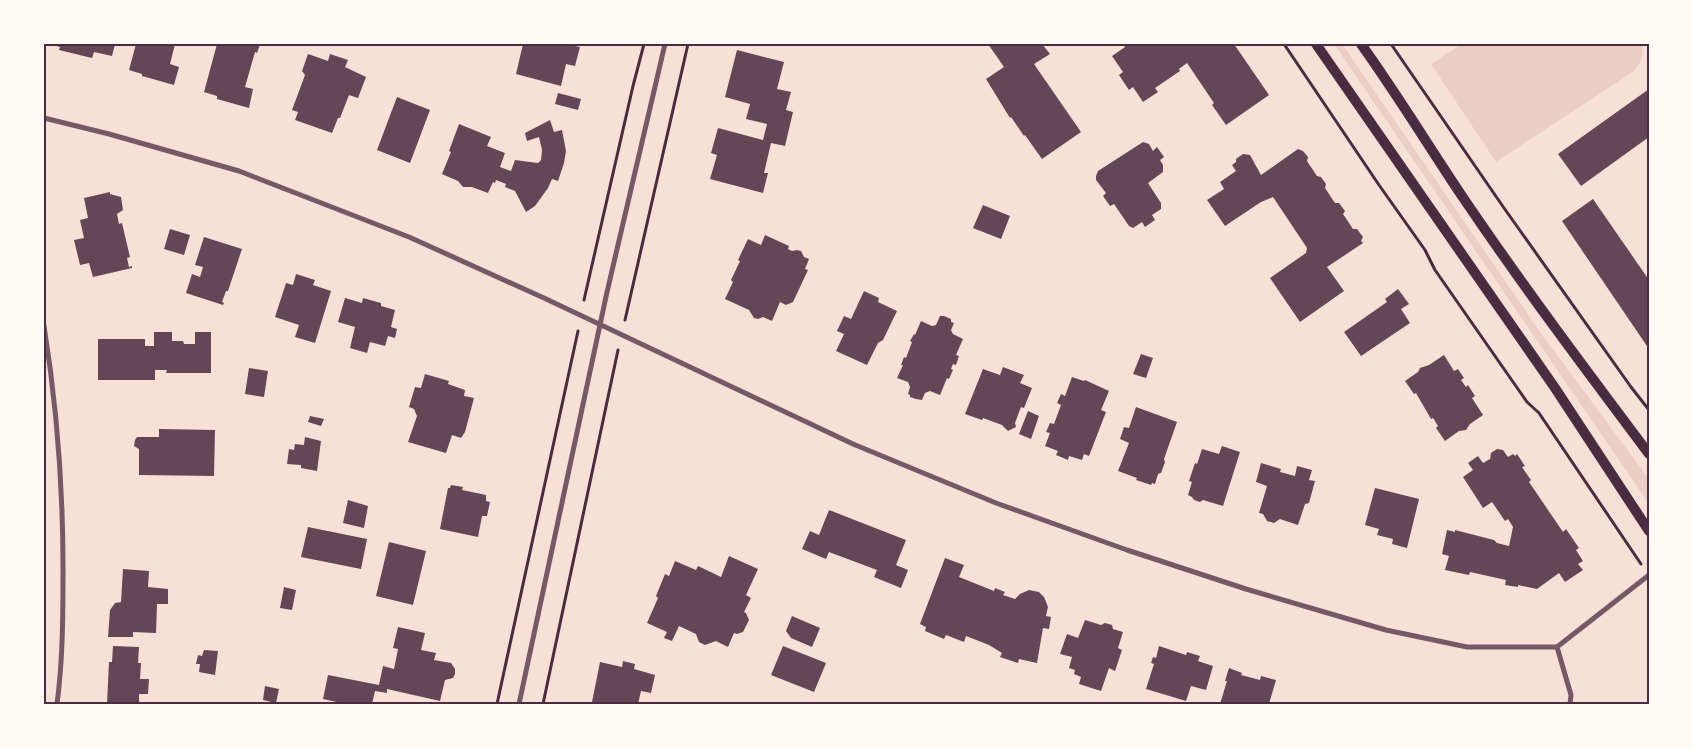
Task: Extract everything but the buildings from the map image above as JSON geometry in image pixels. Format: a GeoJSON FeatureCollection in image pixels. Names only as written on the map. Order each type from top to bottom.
{"type":"FeatureCollection","features":[{"type":"Feature","properties":{"kind":"main road"},"geometry":{"type":"LineString","coordinates":[[1316,44],[1555,388],[1649,531]]}},
{"type":"Feature","properties":{"kind":"main road"},"geometry":{"type":"LineString","coordinates":[[1361,44],[1389,82],[1470,207],[1575,356],[1649,454]]}},
{"type":"Feature","properties":{"kind":"street"},"geometry":{"type":"LineString","coordinates":[[519,704],[600,325],[657,75],[666,44]]}},
{"type":"Feature","properties":{"kind":"street"},"geometry":{"type":"LineString","coordinates":[[44,118],[109,134],[239,171],[409,237],[853,444],[996,503],[1127,550],[1246,589],[1386,630],[1467,647],[1557,648],[1649,575]]}},
{"type":"Feature","properties":{"kind":"street"},"geometry":{"type":"LineString","coordinates":[[44,326],[60,452],[63,527],[63,614],[57,704]]}},
{"type":"Feature","properties":{"kind":"street"},"geometry":{"type":"LineString","coordinates":[[1557,648],[1570,695],[1570,704]]}},
{"type":"Feature","properties":{"kind":"path"},"geometry":{"type":"LineString","coordinates":[[590,276],[644,44]]}},
{"type":"Feature","properties":{"kind":"path"},"geometry":{"type":"LineString","coordinates":[[630,296],[688,44]]}},
{"type":"Feature","properties":{"kind":"path"},"geometry":{"type":"LineString","coordinates":[[1284,44],[1425,250],[1435,270],[1527,402],[1539,413],[1644,568]]}},
{"type":"Feature","properties":{"kind":"path"},"geometry":{"type":"LineString","coordinates":[[1391,44],[1504,208],[1649,410]]}},
{"type":"Feature","properties":{"kind":"path"},"geometry":{"type":"LineString","coordinates":[[497,704],[572,356]]}},
{"type":"Feature","properties":{"kind":"path"},"geometry":{"type":"LineString","coordinates":[[543,704],[611,380]]}},
{"type":"Feature","properties":{"kind":"shaded area"},"geometry":{"type":"Polygon","coordinates":[[[1334,44],[1342,44],[1543,336],[1649,479],[1649,504],[1334,44]]]}},
{"type":"Feature","properties":{"kind":"shaded area"},"geometry":{"type":"Polygon","coordinates":[[[1462,44],[1643,44],[1643,52],[1639,65],[1634,71],[1496,162],[1431,64],[1462,44]]]}}]}
